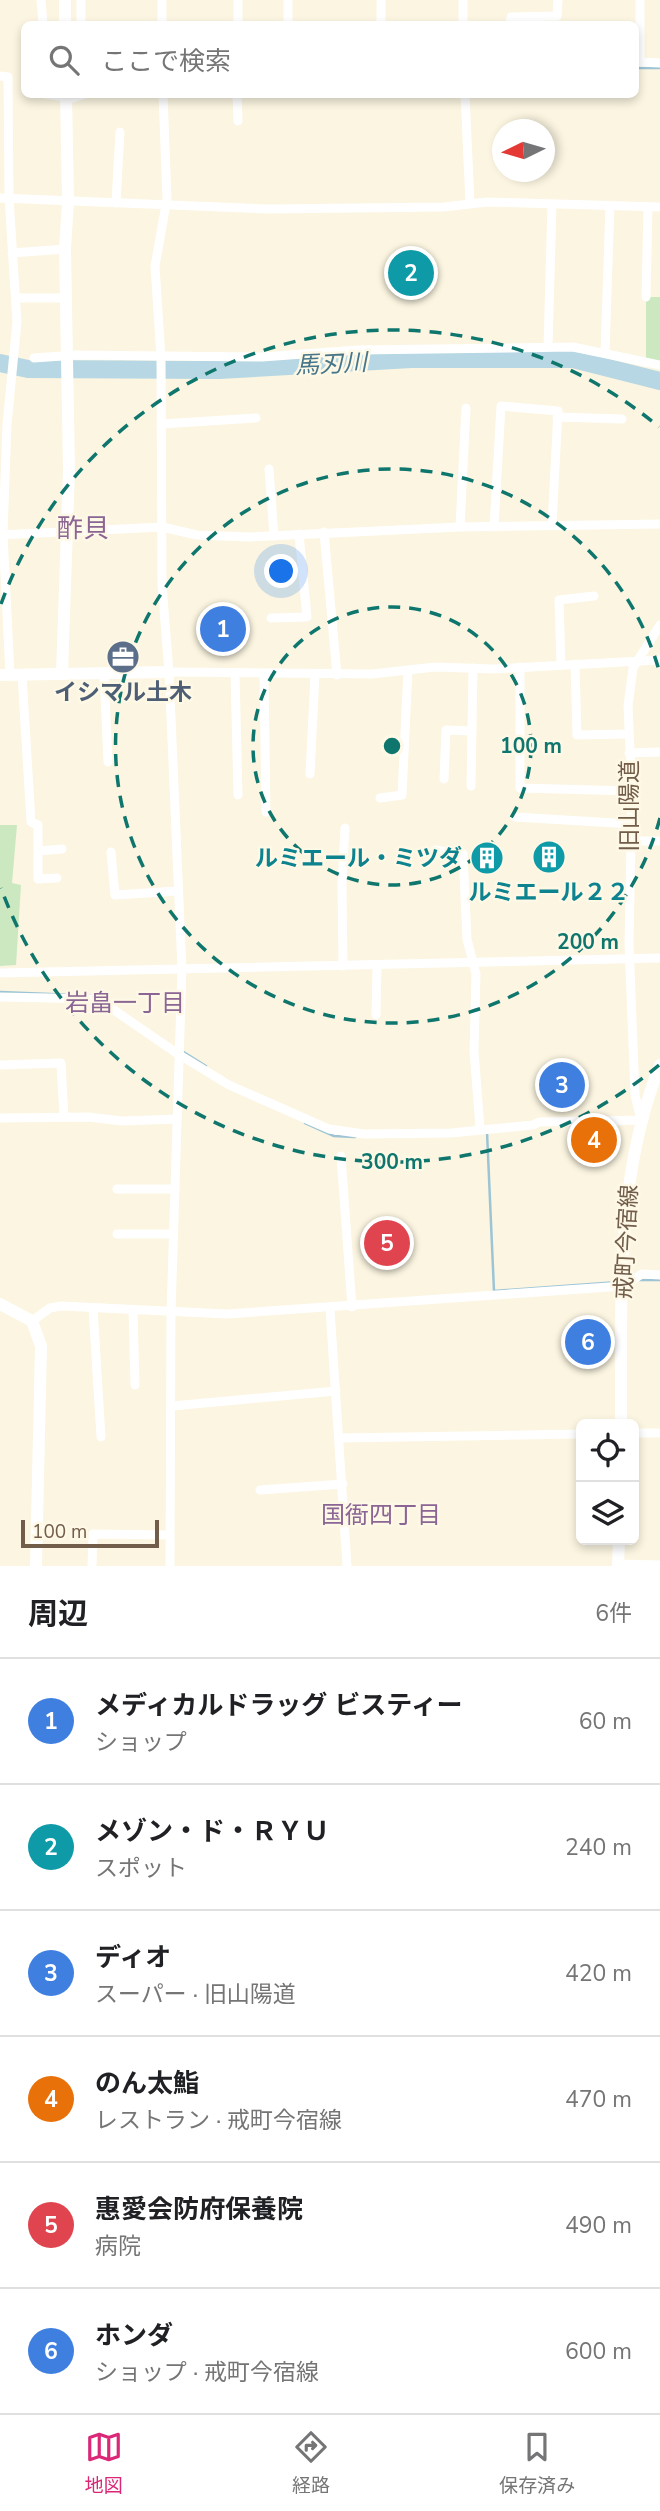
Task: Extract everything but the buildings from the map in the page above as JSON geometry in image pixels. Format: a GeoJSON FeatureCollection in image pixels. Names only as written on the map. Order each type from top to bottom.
{"type":"FeatureCollection","features":[{"type":"Feature","properties":{"kind":"street"},"geometry":{"type":"LineString","coordinates":[[41,0],[43,21]]}},
{"type":"Feature","properties":{"kind":"street"},"geometry":{"type":"LineString","coordinates":[[65,0],[65,21]]}},
{"type":"Feature","properties":{"kind":"street"},"geometry":{"type":"LineString","coordinates":[[80,0],[81,21]]}},
{"type":"Feature","properties":{"kind":"street"},"geometry":{"type":"LineString","coordinates":[[162,0],[162,21]]}},
{"type":"Feature","properties":{"kind":"street"},"geometry":{"type":"LineString","coordinates":[[237,0],[238,21]]}},
{"type":"Feature","properties":{"kind":"street"},"geometry":{"type":"LineString","coordinates":[[288,0],[288,21]]}},
{"type":"Feature","properties":{"kind":"street"},"geometry":{"type":"LineString","coordinates":[[463,0],[463,21]]}},
{"type":"Feature","properties":{"kind":"street"},"geometry":{"type":"LineString","coordinates":[[510,21],[511,17],[557,16],[558,0]]}},
{"type":"Feature","properties":{"kind":"street"},"geometry":{"type":"LineString","coordinates":[[639,0],[639,21]]}},
{"type":"Feature","properties":{"kind":"street"},"geometry":{"type":"LineString","coordinates":[[381,2],[381,21]]}},
{"type":"Feature","properties":{"kind":"street"},"geometry":{"type":"LineString","coordinates":[[639,62],[660,63]]}},
{"type":"Feature","properties":{"kind":"street"},"geometry":{"type":"LineString","coordinates":[[0,76],[8,77],[4,198],[17,298],[2,535],[11,675],[32,822],[38,825],[38,879],[57,878]]}},
{"type":"Feature","properties":{"kind":"street"},"geometry":{"type":"LineString","coordinates":[[62,674],[68,531],[66,98]]}},
{"type":"Feature","properties":{"kind":"street"},"geometry":{"type":"LineString","coordinates":[[163,98],[165,206],[155,266],[161,358],[162,584],[169,673],[182,969],[171,1312],[170,1566]]}},
{"type":"Feature","properties":{"kind":"street"},"geometry":{"type":"LineString","coordinates":[[237,98],[238,121]]}},
{"type":"Feature","properties":{"kind":"street"},"geometry":{"type":"LineString","coordinates":[[466,98],[470,203]]}},
{"type":"Feature","properties":{"kind":"street"},"geometry":{"type":"LineString","coordinates":[[116,203],[120,132]]}},
{"type":"Feature","properties":{"kind":"street"},"geometry":{"type":"LineString","coordinates":[[4,198],[269,209],[444,207],[470,203],[660,207]]}},
{"type":"Feature","properties":{"kind":"street"},"geometry":{"type":"LineString","coordinates":[[548,347],[552,205]]}},
{"type":"Feature","properties":{"kind":"street"},"geometry":{"type":"LineString","coordinates":[[605,352],[610,206]]}},
{"type":"Feature","properties":{"kind":"street"},"geometry":{"type":"LineString","coordinates":[[646,297],[648,207]]}},
{"type":"Feature","properties":{"kind":"street"},"geometry":{"type":"LineString","coordinates":[[12,253],[65,249]]}},
{"type":"Feature","properties":{"kind":"street"},"geometry":{"type":"LineString","coordinates":[[17,298],[66,298]]}},
{"type":"Feature","properties":{"kind":"street"},"geometry":{"type":"LineString","coordinates":[[34,358],[161,358],[548,347],[605,352],[660,365]]}},
{"type":"Feature","properties":{"kind":"street"},"geometry":{"type":"LineString","coordinates":[[494,527],[501,406],[558,411],[552,525]]}},
{"type":"Feature","properties":{"kind":"street"},"geometry":{"type":"LineString","coordinates":[[460,527],[466,408]]}},
{"type":"Feature","properties":{"kind":"street"},"geometry":{"type":"LineString","coordinates":[[557,416],[622,419]]}},
{"type":"Feature","properties":{"kind":"street"},"geometry":{"type":"LineString","coordinates":[[161,424],[256,418]]}},
{"type":"Feature","properties":{"kind":"street"},"geometry":{"type":"LineString","coordinates":[[269,469],[274,536]]}},
{"type":"Feature","properties":{"kind":"street"},"geometry":{"type":"LineString","coordinates":[[2,535],[162,527],[197,535],[274,536],[460,527],[660,524]]}},
{"type":"Feature","properties":{"kind":"street"},"geometry":{"type":"LineString","coordinates":[[324,532],[337,675]]}},
{"type":"Feature","properties":{"kind":"street"},"geometry":{"type":"LineString","coordinates":[[271,618],[307,617],[299,534]]}},
{"type":"Feature","properties":{"kind":"street"},"geometry":{"type":"LineString","coordinates":[[561,664],[559,600],[594,596]]}},
{"type":"Feature","properties":{"kind":"street","name":"旧山陽道"},"geometry":{"type":"LineString","coordinates":[[641,1120],[635,1095],[630,961],[632,791],[628,734],[630,693],[636,662],[660,625]]}},
{"type":"Feature","properties":{"kind":"street"},"geometry":{"type":"LineString","coordinates":[[11,675],[337,675],[660,660]]}},
{"type":"Feature","properties":{"kind":"street"},"geometry":{"type":"LineString","coordinates":[[575,664],[577,734],[628,734]]}},
{"type":"Feature","properties":{"kind":"street"},"geometry":{"type":"LineString","coordinates":[[520,667],[520,788],[632,791]]}},
{"type":"Feature","properties":{"kind":"street"},"geometry":{"type":"LineString","coordinates":[[471,786],[473,668]]}},
{"type":"Feature","properties":{"kind":"street"},"geometry":{"type":"LineString","coordinates":[[380,798],[402,795],[408,670]]}},
{"type":"Feature","properties":{"kind":"street"},"geometry":{"type":"LineString","coordinates":[[104,674],[108,762]]}},
{"type":"Feature","properties":{"kind":"street"},"geometry":{"type":"LineString","coordinates":[[235,674],[238,795]]}},
{"type":"Feature","properties":{"kind":"street"},"geometry":{"type":"LineString","coordinates":[[264,674],[267,812]]}},
{"type":"Feature","properties":{"kind":"street"},"geometry":{"type":"LineString","coordinates":[[310,774],[315,675]]}},
{"type":"Feature","properties":{"kind":"street"},"geometry":{"type":"LineString","coordinates":[[444,779],[446,730],[472,731]]}},
{"type":"Feature","properties":{"kind":"street"},"geometry":{"type":"LineString","coordinates":[[629,753],[660,752]]}},
{"type":"Feature","properties":{"kind":"street"},"geometry":{"type":"LineString","coordinates":[[515,817],[632,824]]}},
{"type":"Feature","properties":{"kind":"street"},"geometry":{"type":"LineString","coordinates":[[343,966],[342,884],[345,828]]}},
{"type":"Feature","properties":{"kind":"street"},"geometry":{"type":"LineString","coordinates":[[631,841],[660,841]]}},
{"type":"Feature","properties":{"kind":"street"},"geometry":{"type":"LineString","coordinates":[[39,851],[62,849]]}},
{"type":"Feature","properties":{"kind":"street"},"geometry":{"type":"LineString","coordinates":[[435,850],[463,854],[467,939],[474,964],[474,1051],[480,1128]]}},
{"type":"Feature","properties":{"kind":"street"},"geometry":{"type":"LineString","coordinates":[[111,852],[115,895],[178,891]]}},
{"type":"Feature","properties":{"kind":"street"},"geometry":{"type":"LineString","coordinates":[[0,973],[630,961],[660,958]]}},
{"type":"Feature","properties":{"kind":"street"},"geometry":{"type":"LineString","coordinates":[[376,1015],[377,966]]}},
{"type":"Feature","properties":{"kind":"street"},"geometry":{"type":"LineString","coordinates":[[0,997],[98,999],[229,1085],[312,1124],[339,1132],[438,1133],[533,1125],[539,1122],[641,1120]]}},
{"type":"Feature","properties":{"kind":"street"},"geometry":{"type":"LineString","coordinates":[[0,1065],[61,1063],[64,1117]]}},
{"type":"Feature","properties":{"kind":"street","name":"戒町今宿線"},"geometry":{"type":"LineString","coordinates":[[621,1419],[627,1185],[641,1120],[660,1065]]}},
{"type":"Feature","properties":{"kind":"street"},"geometry":{"type":"LineString","coordinates":[[0,1118],[64,1117],[122,1121],[177,1119]]}},
{"type":"Feature","properties":{"kind":"street"},"geometry":{"type":"LineString","coordinates":[[341,1156],[352,1307]]}},
{"type":"Feature","properties":{"kind":"street"},"geometry":{"type":"LineString","coordinates":[[117,1189],[175,1189]]}},
{"type":"Feature","properties":{"kind":"street"},"geometry":{"type":"LineString","coordinates":[[117,1234],[173,1234]]}},
{"type":"Feature","properties":{"kind":"street"},"geometry":{"type":"LineString","coordinates":[[32,1321],[50,1308],[227,1314],[330,1309],[623,1286],[642,1274],[660,1275]]}},
{"type":"Feature","properties":{"kind":"street"},"geometry":{"type":"LineString","coordinates":[[0,1304],[32,1321],[40,1336],[42,1365],[36,1566]]}},
{"type":"Feature","properties":{"kind":"street"},"geometry":{"type":"LineString","coordinates":[[93,1308],[101,1437]]}},
{"type":"Feature","properties":{"kind":"street"},"geometry":{"type":"LineString","coordinates":[[330,1309],[343,1484],[346,1566]]}},
{"type":"Feature","properties":{"kind":"street"},"geometry":{"type":"LineString","coordinates":[[132,1310],[135,1385]]}},
{"type":"Feature","properties":{"kind":"street"},"geometry":{"type":"LineString","coordinates":[[172,1406],[336,1391]]}},
{"type":"Feature","properties":{"kind":"street"},"geometry":{"type":"LineString","coordinates":[[639,1433],[660,1433]]}},
{"type":"Feature","properties":{"kind":"street"},"geometry":{"type":"LineString","coordinates":[[340,1438],[576,1434]]}},
{"type":"Feature","properties":{"kind":"street"},"geometry":{"type":"LineString","coordinates":[[260,1490],[343,1484]]}},
{"type":"Feature","properties":{"kind":"street"},"geometry":{"type":"LineString","coordinates":[[92,1566],[93,1534],[169,1535]]}},
{"type":"Feature","properties":{"kind":"street"},"geometry":{"type":"LineString","coordinates":[[619,1545],[618,1565],[660,1565]]}},
{"type":"Feature","properties":{"kind":"green space"},"geometry":{"type":"Polygon","coordinates":[[[646,297],[660,297],[660,365],[646,362],[646,297]]]}},
{"type":"Feature","properties":{"kind":"green space"},"geometry":{"type":"Polygon","coordinates":[[[0,825],[17,825],[12,883],[21,885],[16,965],[0,966],[0,825]]]}},
{"type":"Feature","properties":{"kind":"waterway"},"geometry":{"type":"LineString","coordinates":[[639,68],[660,68]]}},
{"type":"Feature","properties":{"kind":"waterway","name":"馬刃川"},"geometry":{"type":"LineString","coordinates":[[0,363],[28,369],[219,370],[411,359],[573,359],[660,381]]}},
{"type":"Feature","properties":{"kind":"waterway"},"geometry":{"type":"LineString","coordinates":[[0,992],[101,996]]}},
{"type":"Feature","properties":{"kind":"waterway"},"geometry":{"type":"LineString","coordinates":[[182,1051],[206,1066]]}},
{"type":"Feature","properties":{"kind":"waterway"},"geometry":{"type":"LineString","coordinates":[[305,1123],[334,1136],[355,1137]]}},
{"type":"Feature","properties":{"kind":"waterway"},"geometry":{"type":"LineString","coordinates":[[487,1132],[494,1291],[618,1282]]}},
{"type":"Feature","properties":{"kind":"waterway"},"geometry":{"type":"LineString","coordinates":[[639,1280],[660,1280]]}},
{"type":"Feature","properties":{"kind":"place","name":"メゾン・ド・ＲＹＵ"},"geometry":{"type":"Point","coordinates":[411,273]}},
{"type":"Feature","properties":{"kind":"place","name":"メディカルドラッグ ビスティー"},"geometry":{"type":"Point","coordinates":[223,629]}},
{"type":"Feature","properties":{"kind":"place","name":"イシマル土木"},"geometry":{"type":"Point","coordinates":[123,657]}},
{"type":"Feature","properties":{"kind":"place","name":"ルミエール２２"},"geometry":{"type":"Point","coordinates":[549,857]}},
{"type":"Feature","properties":{"kind":"place","name":"ルミエール・ミツダ"},"geometry":{"type":"Point","coordinates":[487,858]}},
{"type":"Feature","properties":{"kind":"place","name":"ディオ"},"geometry":{"type":"Point","coordinates":[562,1085]}},
{"type":"Feature","properties":{"kind":"place","name":"のん太鮨"},"geometry":{"type":"Point","coordinates":[594,1140]}},
{"type":"Feature","properties":{"kind":"place","name":"惠愛会防府保養院"},"geometry":{"type":"Point","coordinates":[387,1243]}},
{"type":"Feature","properties":{"kind":"place","name":"ホンダ"},"geometry":{"type":"Point","coordinates":[588,1342]}},
{"type":"Feature","properties":{"kind":"district","name":"酢貝"},"geometry":{"type":"Point","coordinates":[83,528]}},
{"type":"Feature","properties":{"kind":"district","name":"岩畠一丁目"},"geometry":{"type":"Point","coordinates":[125,1003]}},
{"type":"Feature","properties":{"kind":"district","name":"国衙四丁目"},"geometry":{"type":"Point","coordinates":[381,1515]}}]}
